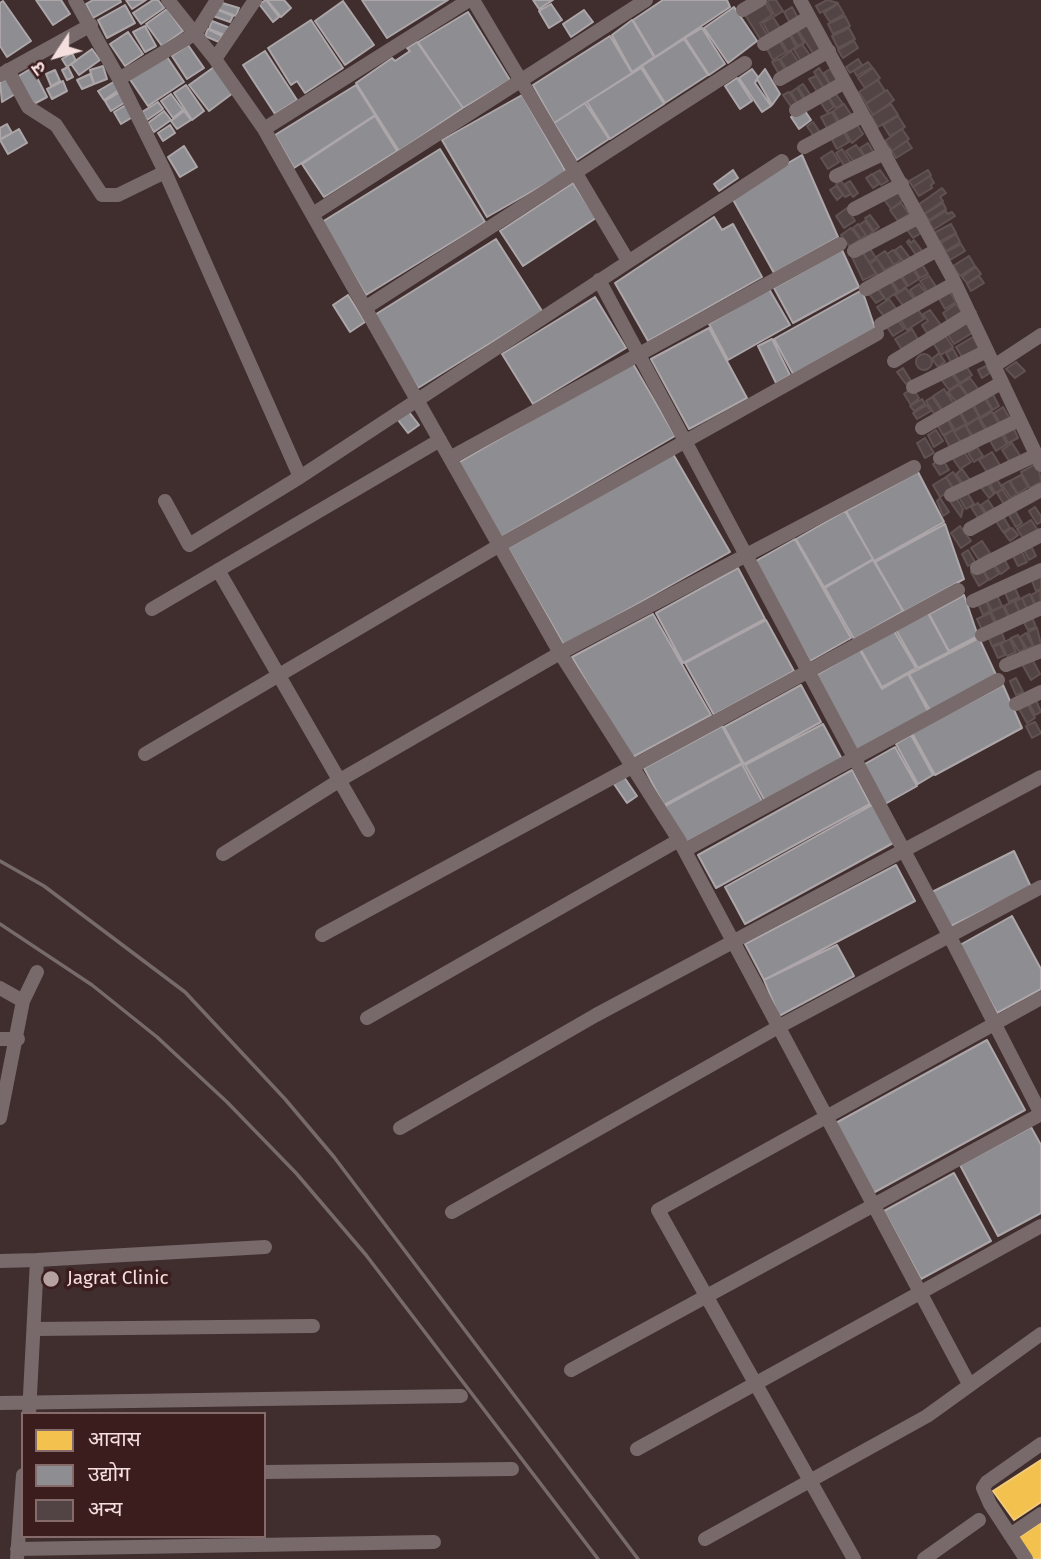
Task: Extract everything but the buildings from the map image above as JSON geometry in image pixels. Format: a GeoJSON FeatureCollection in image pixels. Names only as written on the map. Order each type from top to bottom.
{"type":"FeatureCollection","features":[{"type":"Feature","properties":{"kind":"street"},"geometry":{"type":"LineString","coordinates":[[75,0],[91,25],[165,172],[300,477]]}},
{"type":"Feature","properties":{"kind":"street"},"geometry":{"type":"LineString","coordinates":[[119,79],[196,33],[216,0]]}},
{"type":"Feature","properties":{"kind":"street"},"geometry":{"type":"LineString","coordinates":[[215,59],[256,0]]}},
{"type":"Feature","properties":{"kind":"street"},"geometry":{"type":"LineString","coordinates":[[264,129],[471,0],[628,261]]}},
{"type":"Feature","properties":{"kind":"street"},"geometry":{"type":"LineString","coordinates":[[313,214],[646,0]]}},
{"type":"Feature","properties":{"kind":"street"},"geometry":{"type":"LineString","coordinates":[[743,10],[760,0]]}},
{"type":"Feature","properties":{"kind":"street"},"geometry":{"type":"LineString","coordinates":[[800,0],[955,283],[1039,460],[951,495]]}},
{"type":"Feature","properties":{"kind":"street"},"geometry":{"type":"LineString","coordinates":[[173,2],[264,129],[561,653],[682,845],[969,1384]]}},
{"type":"Feature","properties":{"kind":"street"},"geometry":{"type":"LineString","coordinates":[[764,44],[809,17]]}},
{"type":"Feature","properties":{"kind":"street"},"geometry":{"type":"LineString","coordinates":[[91,25],[4,73],[29,107],[55,125],[102,195],[118,195],[165,172]]}},
{"type":"Feature","properties":{"kind":"street"},"geometry":{"type":"LineString","coordinates":[[780,79],[829,51]]}},
{"type":"Feature","properties":{"kind":"street"},"geometry":{"type":"LineString","coordinates":[[365,307],[745,63]]}},
{"type":"Feature","properties":{"kind":"street"},"geometry":{"type":"LineString","coordinates":[[796,110],[845,82]]}},
{"type":"Feature","properties":{"kind":"street"},"geometry":{"type":"LineString","coordinates":[[804,147],[862,116]]}},
{"type":"Feature","properties":{"kind":"street"},"geometry":{"type":"LineString","coordinates":[[836,177],[885,153]]}},
{"type":"Feature","properties":{"kind":"street"},"geometry":{"type":"LineString","coordinates":[[165,500],[189,545],[300,477],[782,161]]}},
{"type":"Feature","properties":{"kind":"street"},"geometry":{"type":"LineString","coordinates":[[854,209],[902,184]]}},
{"type":"Feature","properties":{"kind":"street"},"geometry":{"type":"LineString","coordinates":[[854,251],[919,217]]}},
{"type":"Feature","properties":{"kind":"street"},"geometry":{"type":"LineString","coordinates":[[450,458],[840,244]]}},
{"type":"Feature","properties":{"kind":"street"},"geometry":{"type":"LineString","coordinates":[[866,289],[937,250]]}},
{"type":"Feature","properties":{"kind":"street"},"geometry":{"type":"LineString","coordinates":[[571,1370],[1041,1114],[949,935],[599,281]]}},
{"type":"Feature","properties":{"kind":"street"},"geometry":{"type":"LineString","coordinates":[[145,754],[500,545],[955,283]]}},
{"type":"Feature","properties":{"kind":"street"},"geometry":{"type":"LineString","coordinates":[[894,361],[970,314]]}},
{"type":"Feature","properties":{"kind":"street"},"geometry":{"type":"LineString","coordinates":[[995,366],[1041,335]]}},
{"type":"Feature","properties":{"kind":"street"},"geometry":{"type":"LineString","coordinates":[[913,387],[987,351]]}},
{"type":"Feature","properties":{"kind":"street"},"geometry":{"type":"LineString","coordinates":[[922,428],[1001,383]]}},
{"type":"Feature","properties":{"kind":"street"},"geometry":{"type":"LineString","coordinates":[[940,458],[1019,420]]}},
{"type":"Feature","properties":{"kind":"street"},"geometry":{"type":"LineString","coordinates":[[152,609],[440,440]]}},
{"type":"Feature","properties":{"kind":"street"},"geometry":{"type":"LineString","coordinates":[[223,854],[340,780],[561,653],[744,554],[914,467]]}},
{"type":"Feature","properties":{"kind":"street"},"geometry":{"type":"LineString","coordinates":[[970,529],[1041,490]]}},
{"type":"Feature","properties":{"kind":"street"},"geometry":{"type":"LineString","coordinates":[[977,568],[1041,535]]}},
{"type":"Feature","properties":{"kind":"street"},"geometry":{"type":"LineString","coordinates":[[218,570],[368,830]]}},
{"type":"Feature","properties":{"kind":"street"},"geometry":{"type":"LineString","coordinates":[[973,601],[1041,570]]}},
{"type":"Feature","properties":{"kind":"street"},"geometry":{"type":"LineString","coordinates":[[323,935],[633,764],[958,590]]}},
{"type":"Feature","properties":{"kind":"street"},"geometry":{"type":"LineString","coordinates":[[982,635],[1041,608]]}},
{"type":"Feature","properties":{"kind":"street"},"geometry":{"type":"LineString","coordinates":[[1006,665],[1041,651]]}},
{"type":"Feature","properties":{"kind":"street"},"geometry":{"type":"LineString","coordinates":[[367,1018],[682,845],[854,758],[998,680]]}},
{"type":"Feature","properties":{"kind":"street"},"geometry":{"type":"LineString","coordinates":[[1016,704],[1041,692]]}},
{"type":"Feature","properties":{"kind":"street"},"geometry":{"type":"LineString","coordinates":[[400,1128],[733,940],[1041,778]]}},
{"type":"Feature","properties":{"kind":"street"},"geometry":{"type":"LineString","coordinates":[[452,1212],[780,1026],[1041,887]]}},
{"type":"Feature","properties":{"kind":"street"},"geometry":{"type":"LineString","coordinates":[[1,1115],[18,1039],[23,1002],[37,972]]}},
{"type":"Feature","properties":{"kind":"street"},"geometry":{"type":"LineString","coordinates":[[0,988],[23,1002]]}},
{"type":"Feature","properties":{"kind":"street"},"geometry":{"type":"LineString","coordinates":[[854,1559],[658,1210],[1041,998]]}},
{"type":"Feature","properties":{"kind":"street"},"geometry":{"type":"LineString","coordinates":[[0,1039],[18,1039]]}},
{"type":"Feature","properties":{"kind":"street"},"geometry":{"type":"LineString","coordinates":[[637,1449],[1041,1226]]}},
{"type":"Feature","properties":{"kind":"street"},"geometry":{"type":"LineString","coordinates":[[0,1261],[265,1247]]}},
{"type":"Feature","properties":{"kind":"street"},"geometry":{"type":"LineString","coordinates":[[30,1408],[36,1329],[37,1260]]}},
{"type":"Feature","properties":{"kind":"street"},"geometry":{"type":"LineString","coordinates":[[36,1329],[313,1326]]}},
{"type":"Feature","properties":{"kind":"street"},"geometry":{"type":"LineString","coordinates":[[705,1539],[927,1416],[1041,1334]]}},
{"type":"Feature","properties":{"kind":"street"},"geometry":{"type":"LineString","coordinates":[[0,1403],[30,1408],[461,1396]]}},
{"type":"Feature","properties":{"kind":"street"},"geometry":{"type":"LineString","coordinates":[[1026,1559],[984,1495],[983,1488],[987,1482],[1041,1444]]}},
{"type":"Feature","properties":{"kind":"street"},"geometry":{"type":"LineString","coordinates":[[266,1472],[512,1469]]}},
{"type":"Feature","properties":{"kind":"street"},"geometry":{"type":"LineString","coordinates":[[21,1501],[17,1554],[435,1542]]}},
{"type":"Feature","properties":{"kind":"street"},"geometry":{"type":"LineString","coordinates":[[1010,1535],[1041,1514]]}},
{"type":"Feature","properties":{"kind":"street"},"geometry":{"type":"LineString","coordinates":[[923,1559],[979,1520]]}},
{"type":"Feature","properties":{"kind":"railway"},"geometry":{"type":"LineString","coordinates":[[0,861],[44,886],[185,992],[285,1099],[334,1157],[638,1559]]}},
{"type":"Feature","properties":{"kind":"railway"},"geometry":{"type":"LineString","coordinates":[[0,924],[92,985],[157,1037],[227,1102],[296,1173],[366,1255],[598,1559]]}},
{"type":"Feature","properties":{"kind":"place","name":"Jagrat Clinic"},"geometry":{"type":"Point","coordinates":[51,1279]}}]}
